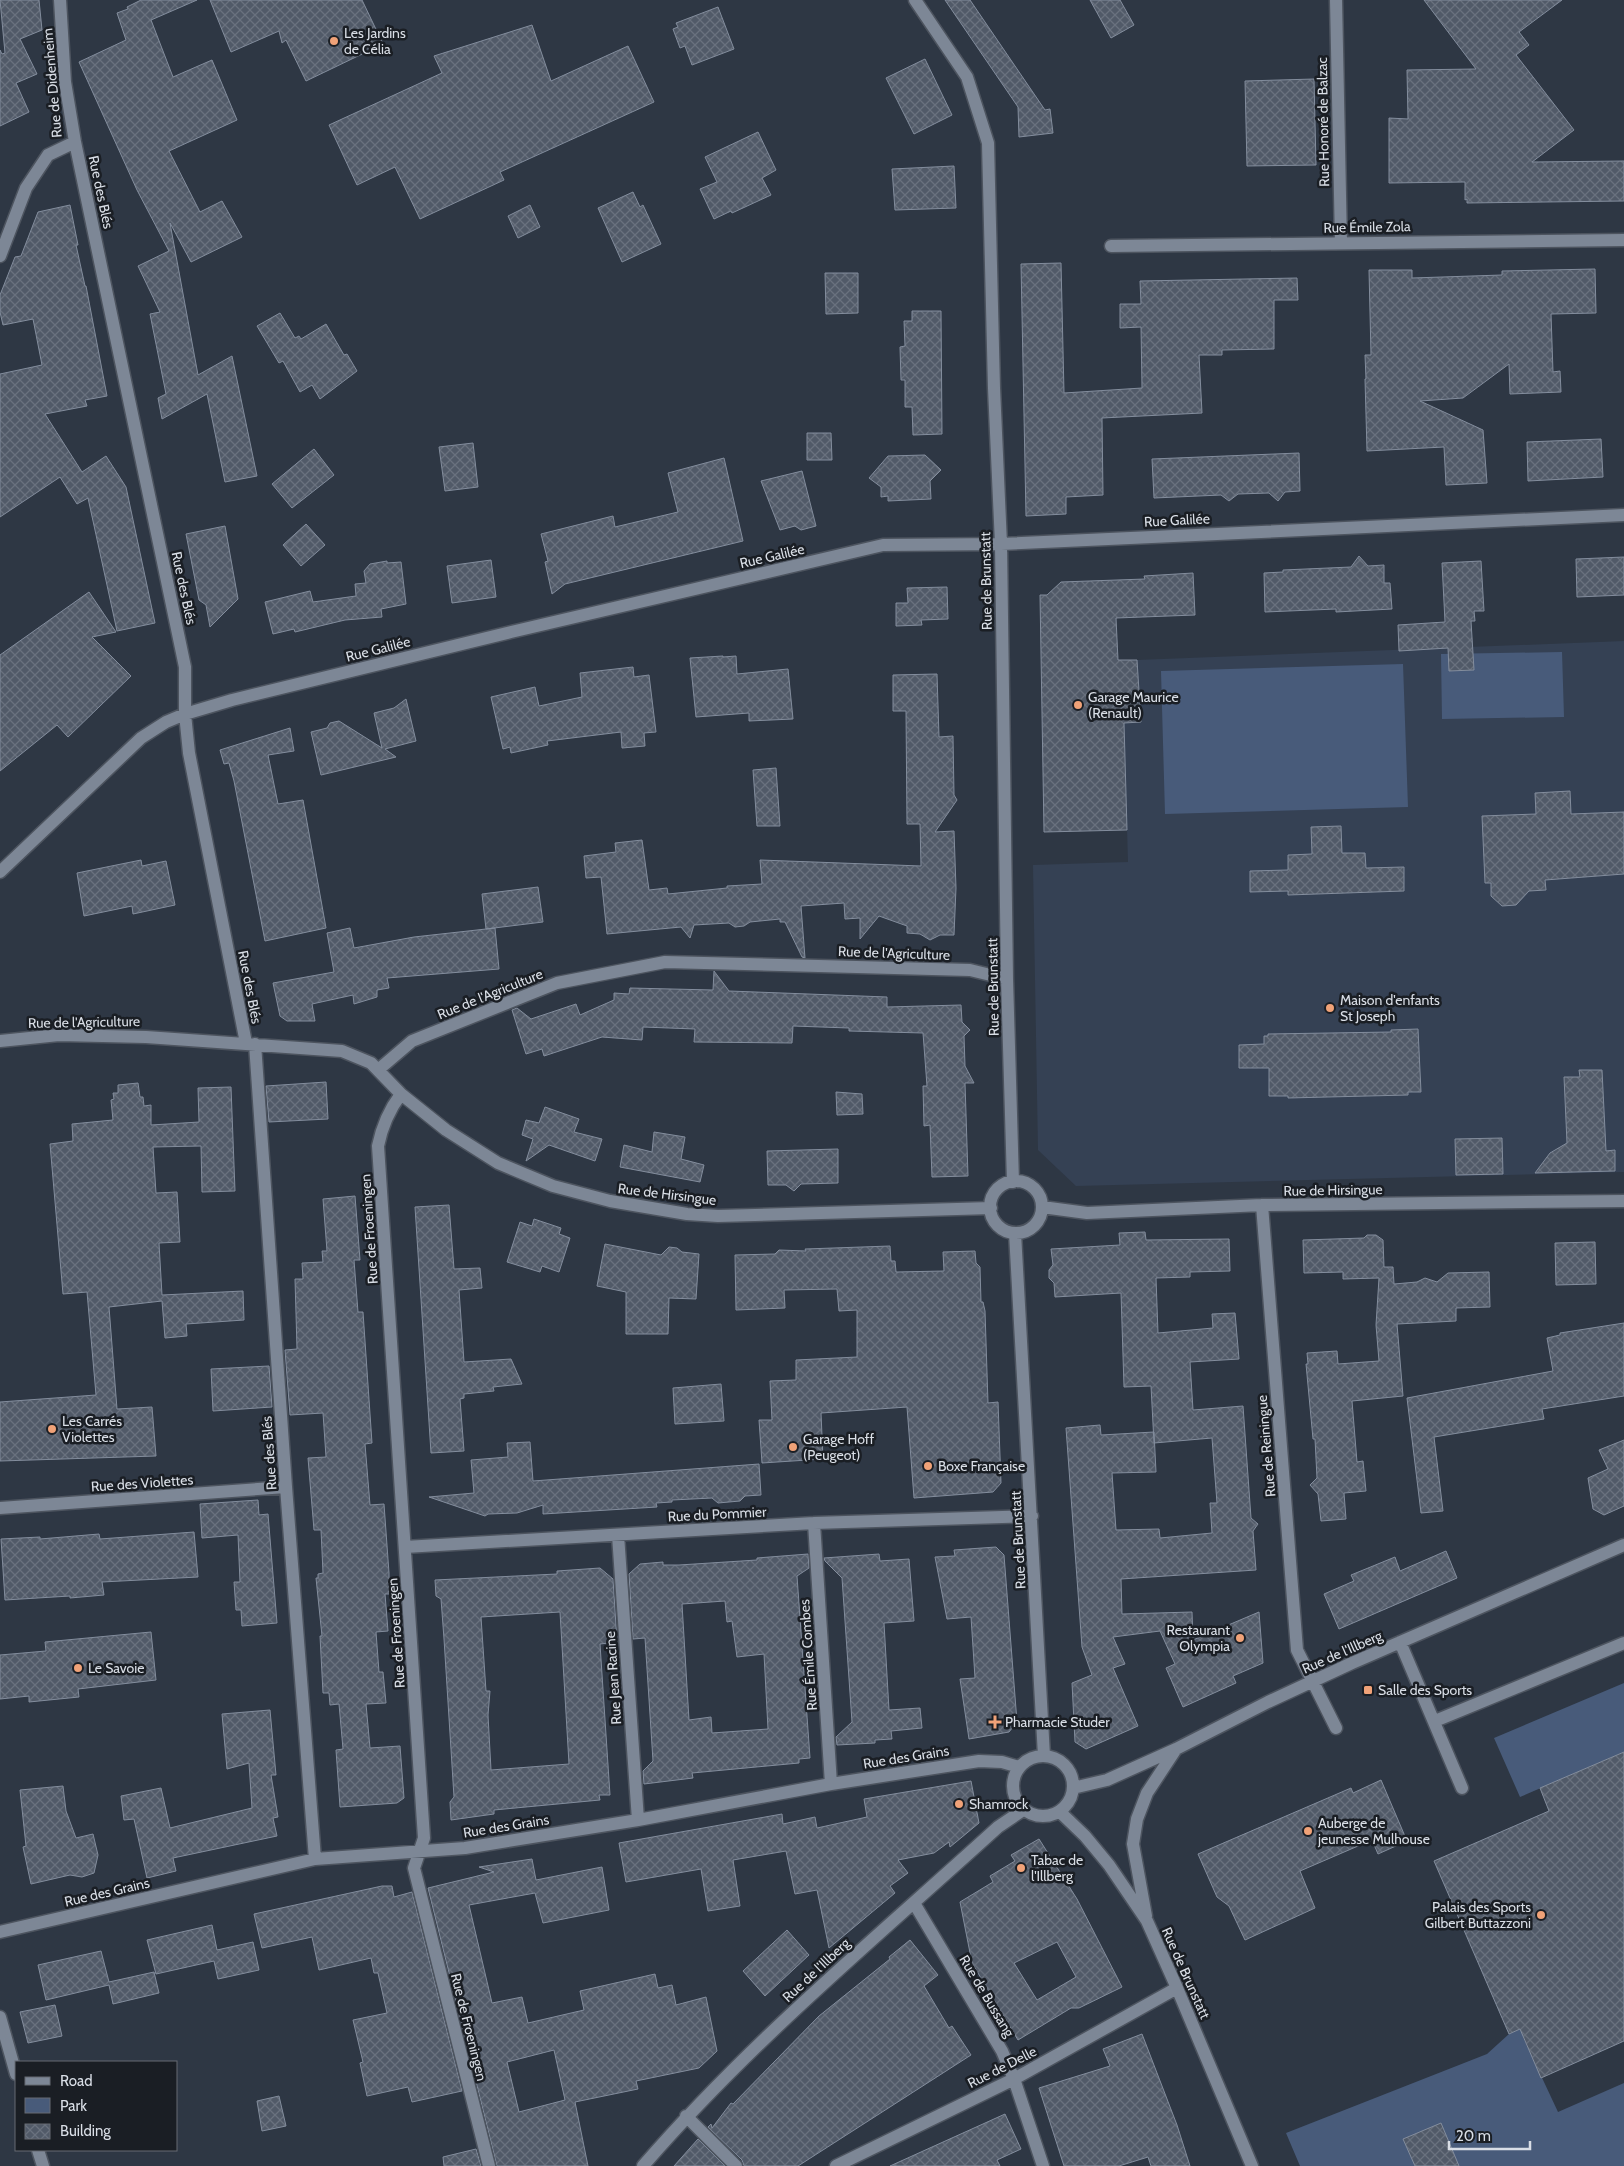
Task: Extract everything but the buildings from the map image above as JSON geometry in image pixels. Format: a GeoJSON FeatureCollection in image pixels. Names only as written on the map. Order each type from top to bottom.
{"type":"FeatureCollection","features":[{"type":"Feature","properties":{"kind":"street","name":"Rue de Didenheim"},"geometry":{"type":"LineString","coordinates":[[0,256],[26,188],[48,155],[75,142],[66,82],[60,0]]}},
{"type":"Feature","properties":{"kind":"street","name":"Rue de Brunstatt"},"geometry":{"type":"LineString","coordinates":[[915,0],[967,77],[988,143],[994,388],[1001,544],[1007,978],[1014,1182]]}},
{"type":"Feature","properties":{"kind":"street","name":"Rue Honoré de Balzac"},"geometry":{"type":"LineString","coordinates":[[1336,0],[1341,242]]}},
{"type":"Feature","properties":{"kind":"street","name":"Rue des Blés"},"geometry":{"type":"LineString","coordinates":[[75,142],[185,667],[185,714],[189,752],[251,1043],[315,1859]]}},
{"type":"Feature","properties":{"kind":"street","name":"Rue Émile Zola"},"geometry":{"type":"LineString","coordinates":[[1111,246],[1624,240]]}},
{"type":"Feature","properties":{"kind":"street","name":"Rue Galilée"},"geometry":{"type":"LineString","coordinates":[[0,872],[141,738],[166,722],[185,714],[232,700],[501,634],[883,545],[1001,544],[1624,515]]}},
{"type":"Feature","properties":{"kind":"street","name":"Rue de l'Agriculture"},"geometry":{"type":"LineString","coordinates":[[0,1041],[60,1035],[146,1037],[333,1048],[360,1057],[378,1070],[412,1041],[557,983],[665,962],[970,970],[1007,978]]}},
{"type":"Feature","properties":{"kind":"street","name":"Rue de Hirsingue"},"geometry":{"type":"LineString","coordinates":[[378,1070],[402,1094],[446,1130],[498,1163],[553,1186],[610,1202],[687,1214],[718,1216],[991,1208]]}},
{"type":"Feature","properties":{"kind":"street","name":"Rue de Froeningen"},"geometry":{"type":"LineString","coordinates":[[402,1094],[390,1109],[381,1130],[378,1146],[424,1838],[414,1868],[489,2166]]}},
{"type":"Feature","properties":{"kind":"street"},"geometry":{"type":"LineString","coordinates":[[1014,1182],[1030,1185],[1041,1198],[1042,1207],[1037,1223],[1031,1229],[1015,1233],[1001,1228],[992,1216],[991,1201],[999,1188],[1014,1182]]}},
{"type":"Feature","properties":{"kind":"street","name":"Rue de Hirsingue"},"geometry":{"type":"LineString","coordinates":[[1042,1207],[1087,1212],[1262,1205],[1624,1201]]}},
{"type":"Feature","properties":{"kind":"street","name":"Rue de Reiningue"},"geometry":{"type":"LineString","coordinates":[[1262,1205],[1297,1650],[1336,1728]]}},
{"type":"Feature","properties":{"kind":"street","name":"Rue de Brunstatt"},"geometry":{"type":"LineString","coordinates":[[1015,1233],[1044,1756]]}},
{"type":"Feature","properties":{"kind":"street","name":"Rue des Violettes"},"geometry":{"type":"LineString","coordinates":[[0,1508],[286,1487]]}},
{"type":"Feature","properties":{"kind":"street","name":"Rue du Pommier"},"geometry":{"type":"LineString","coordinates":[[405,1547],[814,1523],[1032,1516]]}},
{"type":"Feature","properties":{"kind":"street","name":"Rue Émile Combes"},"geometry":{"type":"LineString","coordinates":[[814,1523],[831,1784]]}},
{"type":"Feature","properties":{"kind":"street","name":"Rue Jean Racine"},"geometry":{"type":"LineString","coordinates":[[618,1535],[638,1820]]}},
{"type":"Feature","properties":{"kind":"street","name":"Rue de l'Illberg"},"geometry":{"type":"LineString","coordinates":[[1073,1788],[1108,1780],[1176,1749],[1312,1681],[1624,1545]]}},
{"type":"Feature","properties":{"kind":"street"},"geometry":{"type":"LineString","coordinates":[[1400,1642],[1462,1788]]}},
{"type":"Feature","properties":{"kind":"street"},"geometry":{"type":"LineString","coordinates":[[1435,1721],[1624,1643]]}},
{"type":"Feature","properties":{"kind":"street"},"geometry":{"type":"LineString","coordinates":[[1147,1921],[1133,1844],[1137,1819],[1147,1794],[1176,1749]]}},
{"type":"Feature","properties":{"kind":"street"},"geometry":{"type":"LineString","coordinates":[[1044,1756],[1054,1758],[1069,1770],[1073,1788],[1066,1806],[1060,1812],[1051,1816],[1041,1816],[1024,1810],[1017,1803],[1012,1784],[1019,1767],[1026,1761],[1044,1756]]}},
{"type":"Feature","properties":{"kind":"street","name":"Rue des Grains"},"geometry":{"type":"LineString","coordinates":[[0,1932],[315,1859],[420,1853],[465,1848],[638,1820],[831,1784],[979,1761],[1002,1762],[1019,1767]]}},
{"type":"Feature","properties":{"kind":"street","name":"Rue de l'Illberg"},"geometry":{"type":"LineString","coordinates":[[643,2166],[686,2116],[746,2056],[848,1960],[998,1827],[1024,1810]]}},
{"type":"Feature","properties":{"kind":"street","name":"Rue de Brunstatt"},"geometry":{"type":"LineString","coordinates":[[1060,1812],[1085,1836],[1109,1864],[1147,1921],[1252,2166]]}},
{"type":"Feature","properties":{"kind":"street","name":"Rue de Bussang"},"geometry":{"type":"LineString","coordinates":[[914,1903],[1002,2051],[1014,2079],[1043,2166]]}},
{"type":"Feature","properties":{"kind":"street","name":"Rue de Delle"},"geometry":{"type":"LineString","coordinates":[[836,2166],[1014,2079],[1177,1988]]}},
{"type":"Feature","properties":{"kind":"street"},"geometry":{"type":"LineString","coordinates":[[0,2017],[15,2070]]}},
{"type":"Feature","properties":{"kind":"street"},"geometry":{"type":"LineString","coordinates":[[686,2116],[736,2166]]}},
{"type":"Feature","properties":{"kind":"street"},"geometry":{"type":"LineString","coordinates":[[38,2151],[42,2166]]}},
{"type":"Feature","properties":{"kind":"shaded area","name":"Maison d'enfants St Joseph"},"geometry":{"type":"Polygon","coordinates":[[[1624,641],[1624,1172],[1076,1186],[1038,1150],[1033,865],[1128,862],[1124,723],[1141,722],[1137,660],[1624,641]]]}},
{"type":"Feature","properties":{"kind":"green space"},"geometry":{"type":"Polygon","coordinates":[[[1562,652],[1564,717],[1442,719],[1441,654],[1562,652]]]}},
{"type":"Feature","properties":{"kind":"green space"},"geometry":{"type":"Polygon","coordinates":[[[1403,664],[1408,807],[1165,814],[1161,671],[1403,664]]]}},
{"type":"Feature","properties":{"kind":"green space"},"geometry":{"type":"Polygon","coordinates":[[[1624,1683],[1624,1752],[1520,1797],[1494,1738],[1624,1683]]]}},
{"type":"Feature","properties":{"kind":"green space"},"geometry":{"type":"Polygon","coordinates":[[[1524,2027],[1523,2037],[1558,2112],[1624,2083],[1624,2166],[1300,2166],[1286,2133],[1487,2054],[1509,2034],[1524,2027]]]}},
{"type":"Feature","properties":{"kind":"place","name":"Les Jardins de Célia"},"geometry":{"type":"Point","coordinates":[334,41]}},
{"type":"Feature","properties":{"kind":"place","name":"Garage Maurice (Renault)"},"geometry":{"type":"Point","coordinates":[1078,705]}},
{"type":"Feature","properties":{"kind":"place","name":"Maison d'enfants St Joseph"},"geometry":{"type":"Point","coordinates":[1330,1008]}},
{"type":"Feature","properties":{"kind":"place","name":"Les Carrés Violettes"},"geometry":{"type":"Point","coordinates":[52,1429]}},
{"type":"Feature","properties":{"kind":"place","name":"Garage Hoff (Peugeot)"},"geometry":{"type":"Point","coordinates":[793,1447]}},
{"type":"Feature","properties":{"kind":"place","name":"Boxe Française"},"geometry":{"type":"Point","coordinates":[928,1466]}},
{"type":"Feature","properties":{"kind":"place","name":"Restaurant Olympia"},"geometry":{"type":"Point","coordinates":[1240,1638]}},
{"type":"Feature","properties":{"kind":"place","name":"Le Savoie"},"geometry":{"type":"Point","coordinates":[78,1668]}},
{"type":"Feature","properties":{"kind":"place","name":"Salle des Sports"},"geometry":{"type":"Point","coordinates":[1368,1690]}},
{"type":"Feature","properties":{"kind":"place","name":"Pharmacie Studer"},"geometry":{"type":"Point","coordinates":[995,1722]}},
{"type":"Feature","properties":{"kind":"place","name":"Shamrock"},"geometry":{"type":"Point","coordinates":[959,1804]}},
{"type":"Feature","properties":{"kind":"place","name":"Auberge de jeunesse Mulhouse"},"geometry":{"type":"Point","coordinates":[1308,1831]}},
{"type":"Feature","properties":{"kind":"place","name":"Tabac de l'Illberg"},"geometry":{"type":"Point","coordinates":[1021,1868]}},
{"type":"Feature","properties":{"kind":"place","name":"Palais des Sports Gilbert Buttazzoni"},"geometry":{"type":"Point","coordinates":[1541,1915]}}]}
